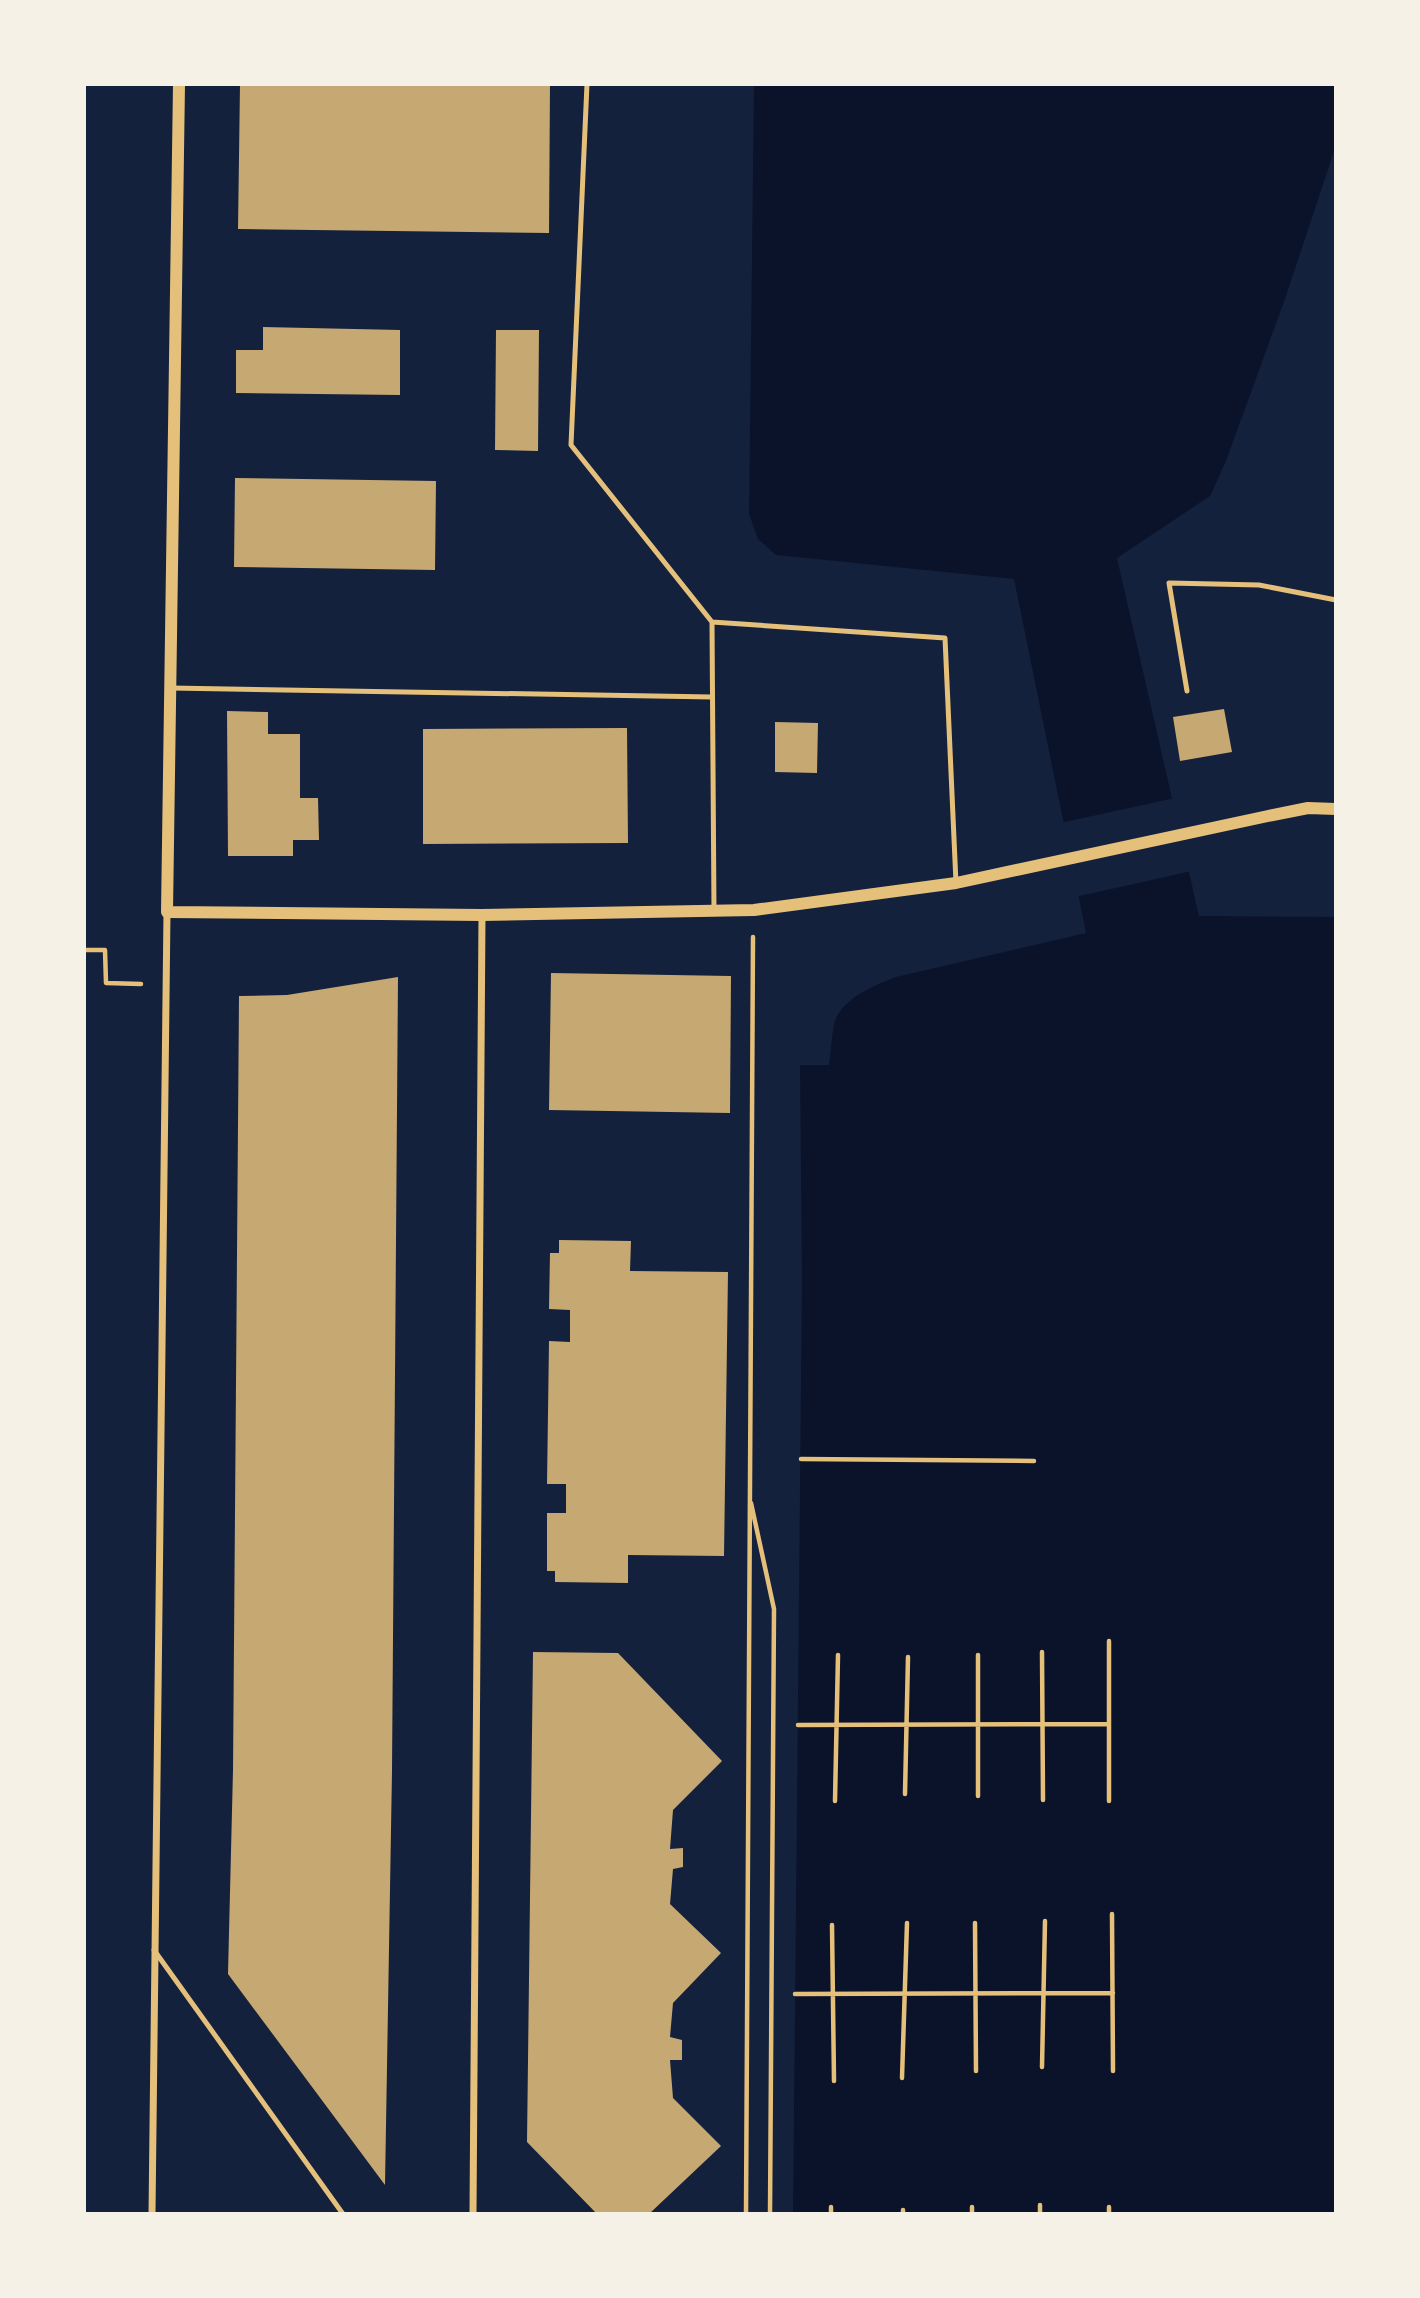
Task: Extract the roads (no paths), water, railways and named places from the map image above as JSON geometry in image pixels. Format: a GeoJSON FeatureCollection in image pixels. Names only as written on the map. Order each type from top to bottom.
{"type":"FeatureCollection","features":[{"type":"Feature","properties":{"kind":"street"},"geometry":{"type":"LineString","coordinates":[[152,2214],[179,84]]}},
{"type":"Feature","properties":{"kind":"street"},"geometry":{"type":"LineString","coordinates":[[167,912],[482,915],[754,910],[957,883],[1308,808],[1336,809]]}},
{"type":"Feature","properties":{"kind":"street"},"geometry":{"type":"LineString","coordinates":[[473,2214],[482,915]]}},
{"type":"Feature","properties":{"kind":"lane"},"geometry":{"type":"LineString","coordinates":[[587,84],[571,445],[712,622],[714,911]]}},
{"type":"Feature","properties":{"kind":"lane"},"geometry":{"type":"LineString","coordinates":[[1188,691],[1168,583],[1259,585],[1336,600]]}},
{"type":"Feature","properties":{"kind":"lane"},"geometry":{"type":"LineString","coordinates":[[712,622],[945,638],[957,883]]}},
{"type":"Feature","properties":{"kind":"lane"},"geometry":{"type":"LineString","coordinates":[[171,688],[712,697]]}},
{"type":"Feature","properties":{"kind":"lane"},"geometry":{"type":"LineString","coordinates":[[154,1950],[343,2214]]}},
{"type":"Feature","properties":{"kind":"water"},"geometry":{"type":"Polygon","coordinates":[[[754,84],[1336,84],[1336,145],[1286,296],[1226,461],[1210,496],[1117,558],[1199,916],[1336,917],[1336,2214],[793,2214],[802,1278],[800,1065],[829,1065],[837,1016],[848,1002],[872,987],[896,977],[1086,933],[1014,579],[776,555],[758,539],[749,514],[754,84]]]}}]}
